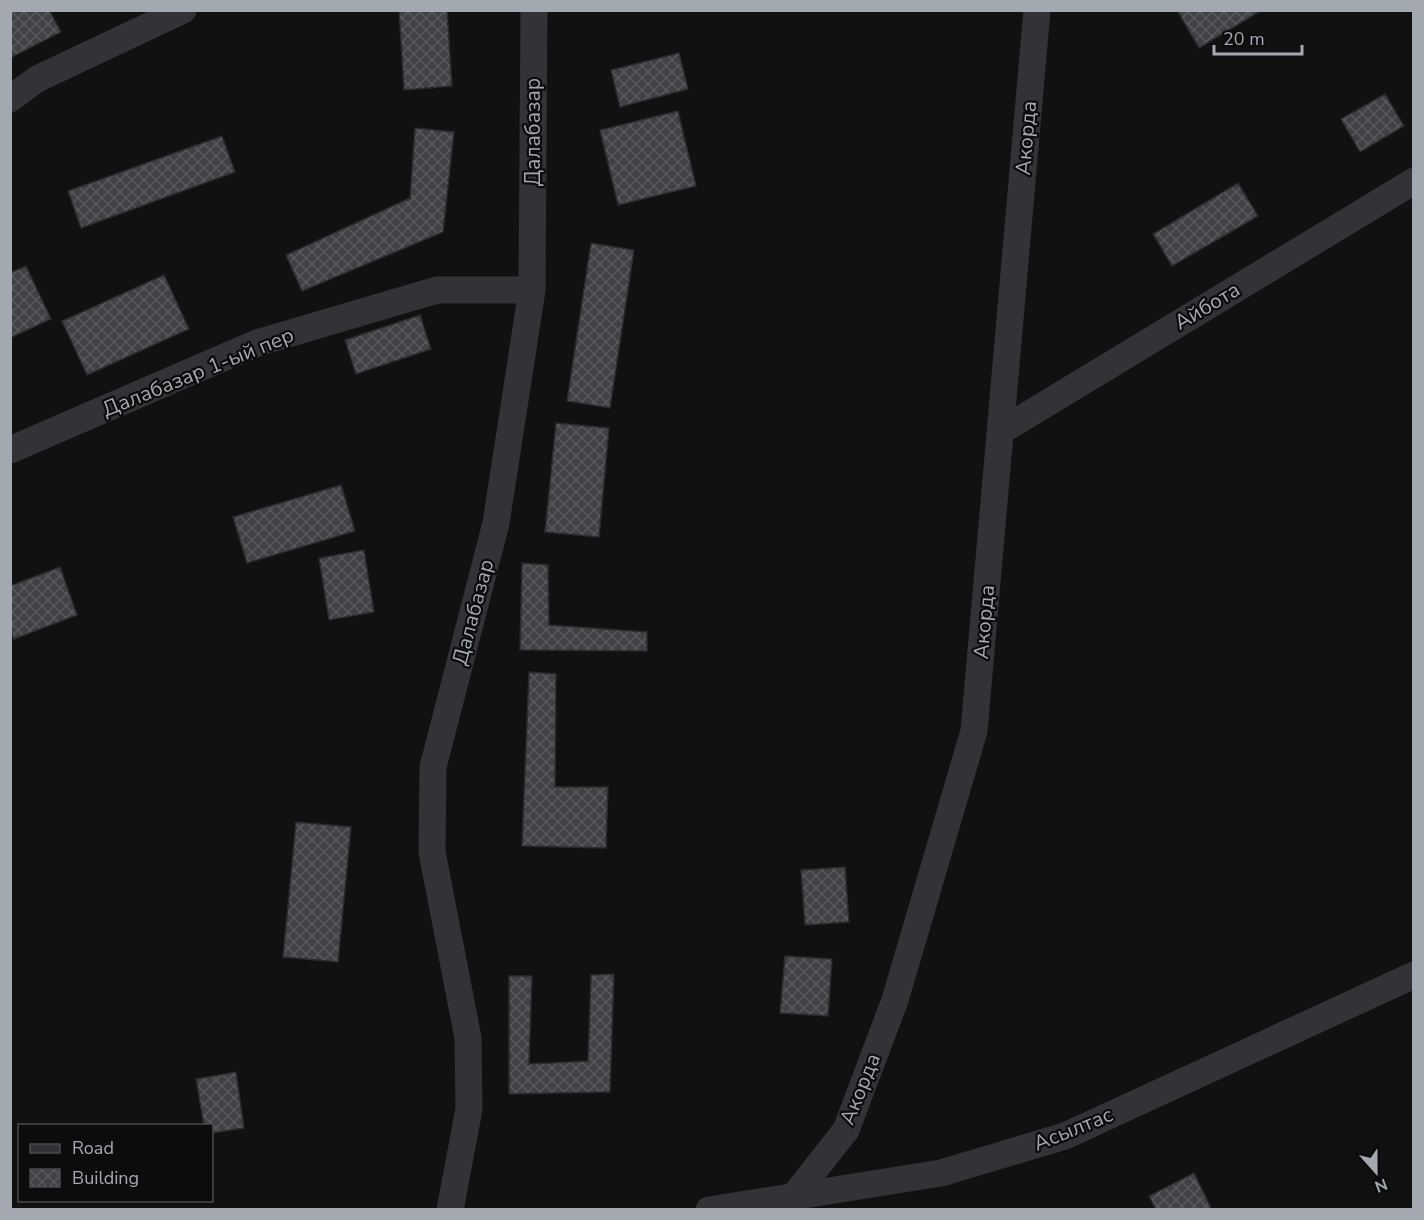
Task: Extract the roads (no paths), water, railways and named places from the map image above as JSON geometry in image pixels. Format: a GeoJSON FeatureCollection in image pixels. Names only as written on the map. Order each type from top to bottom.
{"type":"FeatureCollection","features":[{"type":"Feature","properties":{"kind":"street"},"geometry":{"type":"LineString","coordinates":[[10,99],[37,79],[183,10]]}},
{"type":"Feature","properties":{"kind":"street","name":"Далабазар"},"geometry":{"type":"LineString","coordinates":[[450,1209],[469,1109],[468,1038],[432,852],[433,767],[496,523],[532,290],[534,10]]}},
{"type":"Feature","properties":{"kind":"street","name":"Акорда"},"geometry":{"type":"LineString","coordinates":[[794,1197],[846,1130],[895,1000],[974,731],[1037,10]]}},
{"type":"Feature","properties":{"kind":"street","name":"Айбота"},"geometry":{"type":"LineString","coordinates":[[1001,431],[1413,182]]}},
{"type":"Feature","properties":{"kind":"street","name":"Далабазар 1-ый пер"},"geometry":{"type":"LineString","coordinates":[[10,450],[257,343],[437,290],[532,290]]}},
{"type":"Feature","properties":{"kind":"street","name":"Асылтас"},"geometry":{"type":"LineString","coordinates":[[710,1209],[941,1173],[1065,1136],[1413,975]]}}]}
